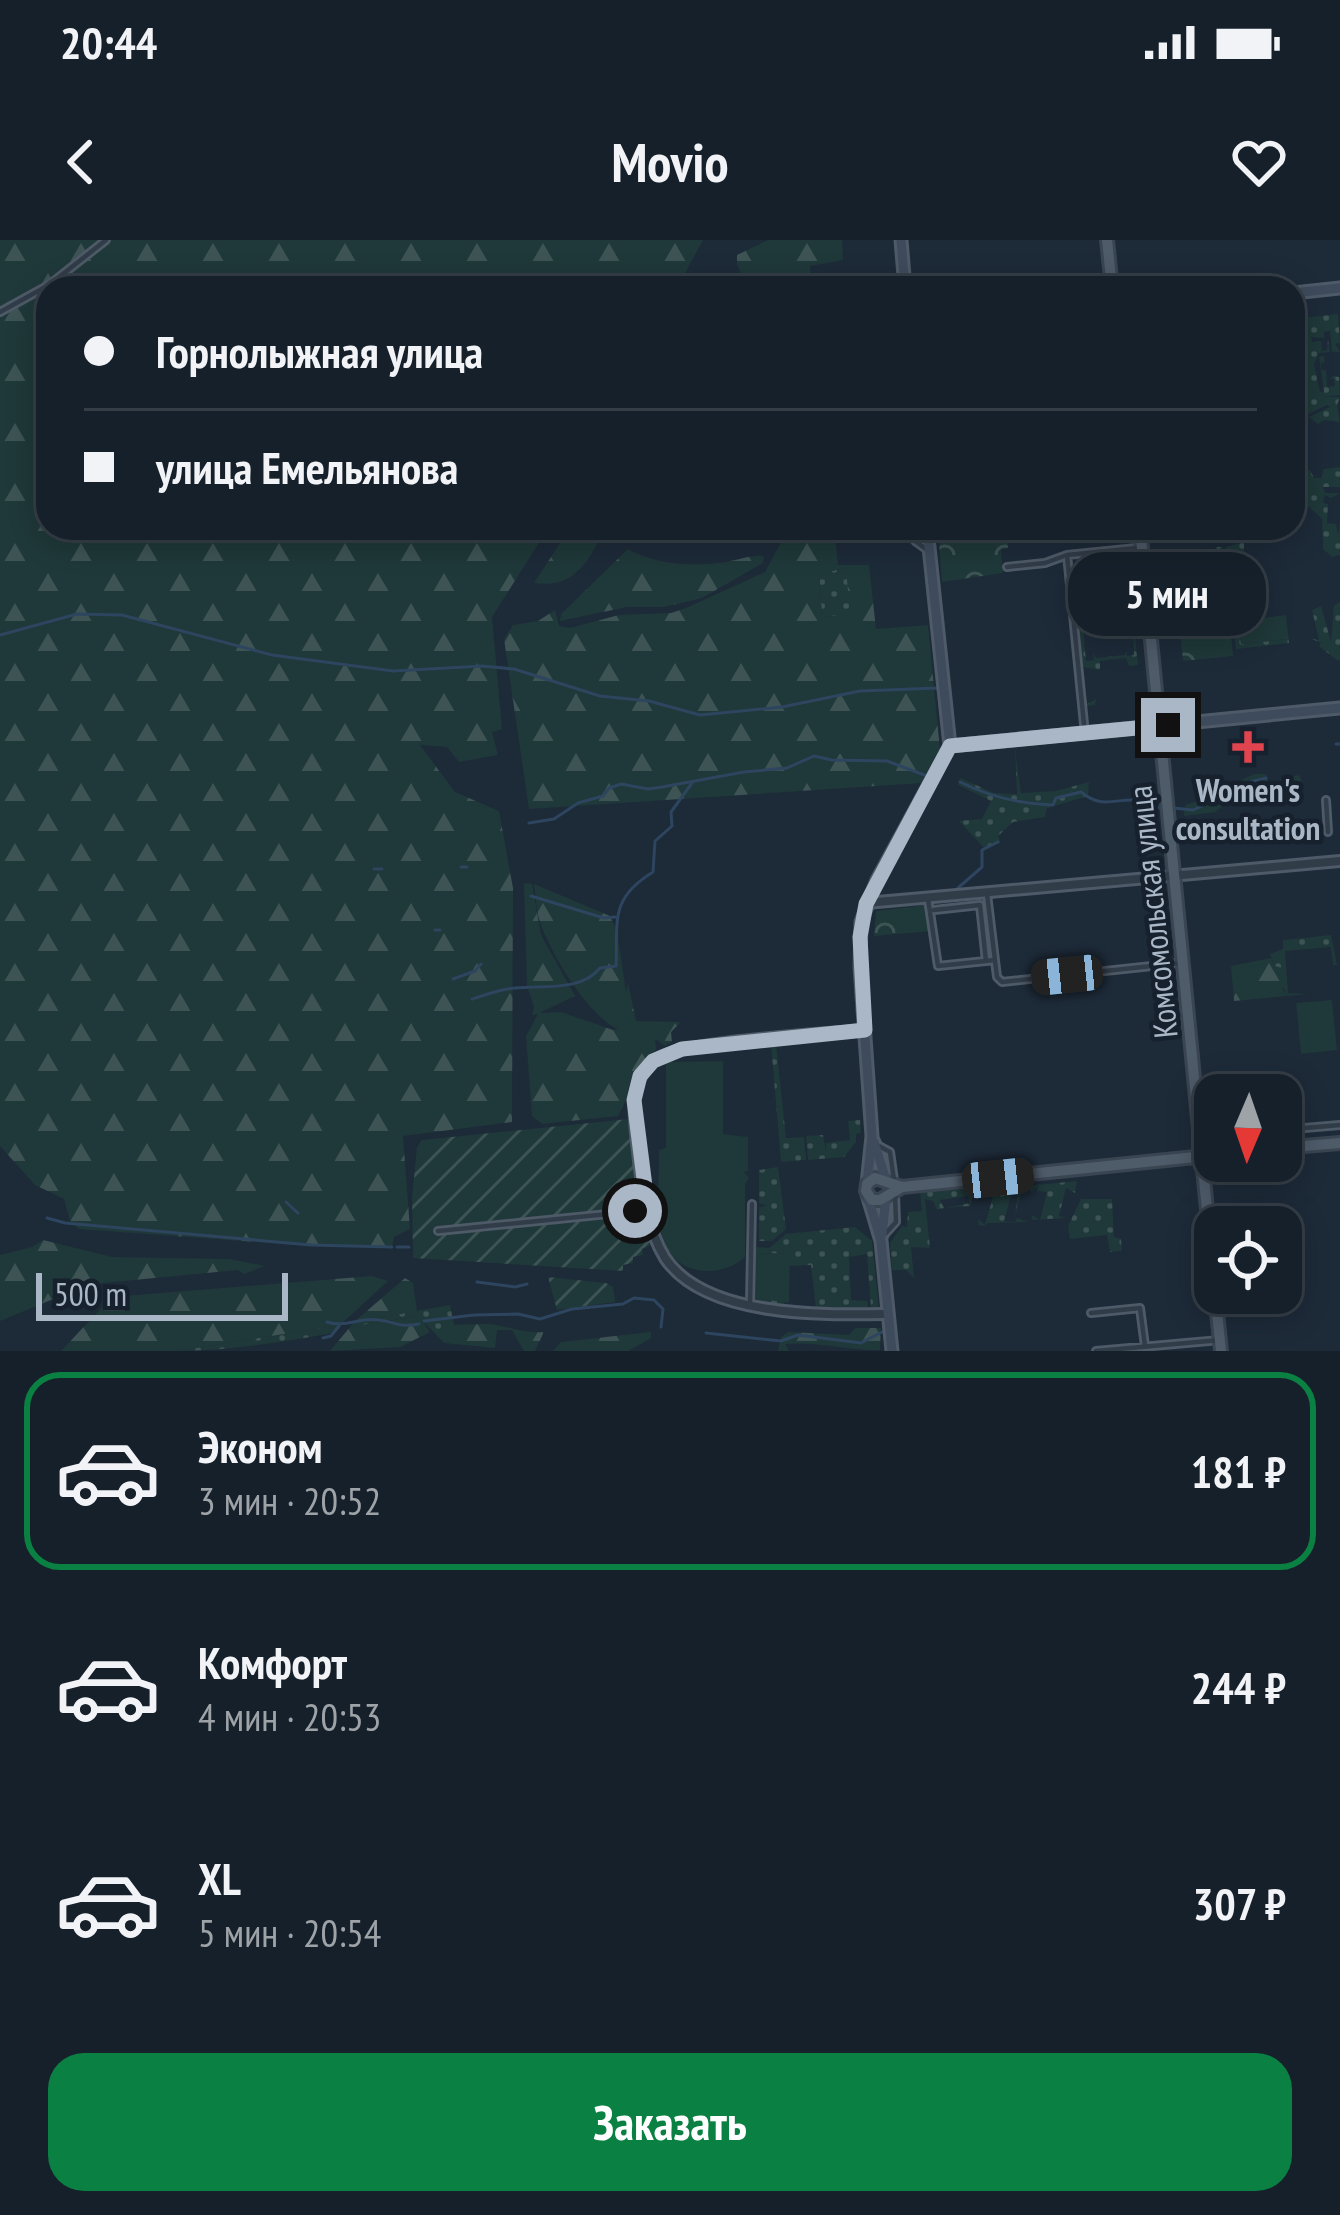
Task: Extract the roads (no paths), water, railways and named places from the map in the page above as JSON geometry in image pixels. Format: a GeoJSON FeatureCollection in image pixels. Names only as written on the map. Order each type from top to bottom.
{"type":"FeatureCollection","features":[{"type":"Feature","properties":{"kind":"main road"},"geometry":{"type":"LineString","coordinates":[[901,240],[904,276]]}},
{"type":"Feature","properties":{"kind":"main road"},"geometry":{"type":"LineString","coordinates":[[1109,240],[1113,276]]}},
{"type":"Feature","properties":{"kind":"main road"},"geometry":{"type":"LineString","coordinates":[[1305,292],[1340,289]]}},
{"type":"Feature","properties":{"kind":"main road"},"geometry":{"type":"LineString","coordinates":[[892,1351],[882,1239],[867,1189],[873,1140],[860,937],[874,885],[950,746],[928,540]]}},
{"type":"Feature","properties":{"kind":"main road","name":"Комсомольская улица"},"geometry":{"type":"LineString","coordinates":[[1141,540],[1199,1074]]}},
{"type":"Feature","properties":{"kind":"main road"},"geometry":{"type":"LineString","coordinates":[[950,746],[1340,708]]}},
{"type":"Feature","properties":{"kind":"main road"},"geometry":{"type":"LineString","coordinates":[[873,1140],[892,1192],[882,1239]]}},
{"type":"Feature","properties":{"kind":"main road"},"geometry":{"type":"LineString","coordinates":[[1302,1146],[1340,1143]]}},
{"type":"Feature","properties":{"kind":"main road"},"geometry":{"type":"LineString","coordinates":[[867,1189],[876,1201],[892,1192],[1194,1158]]}},
{"type":"Feature","properties":{"kind":"main road"},"geometry":{"type":"LineString","coordinates":[[867,1189],[875,1178],[892,1192]]}},
{"type":"Feature","properties":{"kind":"main road","name":"Комсомольская улица"},"geometry":{"type":"LineString","coordinates":[[1217,1314],[1221,1345]]}},
{"type":"Feature","properties":{"kind":"street"},"geometry":{"type":"LineString","coordinates":[[60,276],[106,240]]}},
{"type":"Feature","properties":{"kind":"street"},"geometry":{"type":"LineString","coordinates":[[0,312],[36,292]]}},
{"type":"Feature","properties":{"kind":"street"},"geometry":{"type":"LineString","coordinates":[[915,540],[930,554]]}},
{"type":"Feature","properties":{"kind":"street"},"geometry":{"type":"LineString","coordinates":[[1007,567],[1142,548]]}},
{"type":"Feature","properties":{"kind":"street"},"geometry":{"type":"LineString","coordinates":[[1067,555],[1085,734]]}},
{"type":"Feature","properties":{"kind":"street"},"geometry":{"type":"LineString","coordinates":[[1326,800],[1328,832]]}},
{"type":"Feature","properties":{"kind":"street"},"geometry":{"type":"LineString","coordinates":[[1329,817],[1340,815]]}},
{"type":"Feature","properties":{"kind":"street"},"geometry":{"type":"LineString","coordinates":[[930,905],[1340,861]]}},
{"type":"Feature","properties":{"kind":"street"},"geometry":{"type":"LineString","coordinates":[[874,885],[878,898],[888,902]]}},
{"type":"Feature","properties":{"kind":"street"},"geometry":{"type":"LineString","coordinates":[[866,907],[888,902],[980,905],[988,899]]}},
{"type":"Feature","properties":{"kind":"street"},"geometry":{"type":"LineString","coordinates":[[988,899],[1000,981],[1184,963]]}},
{"type":"Feature","properties":{"kind":"street"},"geometry":{"type":"LineString","coordinates":[[930,905],[938,966],[995,960]]}},
{"type":"Feature","properties":{"kind":"street"},"geometry":{"type":"LineString","coordinates":[[980,905],[986,962]]}},
{"type":"Feature","properties":{"kind":"street"},"geometry":{"type":"LineString","coordinates":[[865,1030],[664,1054],[640,1076],[634,1115],[648,1210],[666,1259],[704,1291],[810,1313],[888,1314]]}},
{"type":"Feature","properties":{"kind":"street"},"geometry":{"type":"LineString","coordinates":[[1302,1128],[1340,1125]]}},
{"type":"Feature","properties":{"kind":"street"},"geometry":{"type":"LineString","coordinates":[[751,1304],[752,1204]]}},
{"type":"Feature","properties":{"kind":"street"},"geometry":{"type":"LineString","coordinates":[[438,1231],[648,1210]]}},
{"type":"Feature","properties":{"kind":"street"},"geometry":{"type":"LineString","coordinates":[[1091,1313],[1140,1308],[1145,1346]]}},
{"type":"Feature","properties":{"kind":"street"},"geometry":{"type":"LineString","coordinates":[[1096,1351],[1221,1345]]}},
{"type":"Feature","properties":{"kind":"waterway"},"geometry":{"type":"LineString","coordinates":[[0,635],[77,614],[122,615],[272,655],[393,671],[514,669],[600,696],[649,701],[700,715],[782,707],[860,691],[938,688]]}},
{"type":"Feature","properties":{"kind":"waterway"},"geometry":{"type":"LineString","coordinates":[[529,823],[554,819],[621,784],[662,787],[787,768],[814,756],[887,761],[927,776]]}},
{"type":"Feature","properties":{"kind":"waterway"},"geometry":{"type":"LineString","coordinates":[[1232,792],[1266,778]]}},
{"type":"Feature","properties":{"kind":"waterway"},"geometry":{"type":"LineString","coordinates":[[960,782],[1029,803],[1053,805],[1056,798],[1081,792],[1100,802],[1136,800],[1164,809]]}},
{"type":"Feature","properties":{"kind":"waterway"},"geometry":{"type":"LineString","coordinates":[[475,998],[510,989],[572,984],[600,968],[616,966],[622,902],[653,872],[655,841],[672,826],[671,812],[692,783]]}},
{"type":"Feature","properties":{"kind":"waterway"},"geometry":{"type":"LineString","coordinates":[[1173,808],[1193,810],[1229,794]]}},
{"type":"Feature","properties":{"kind":"waterway"},"geometry":{"type":"LineString","coordinates":[[958,888],[982,867],[982,850],[998,842]]}},
{"type":"Feature","properties":{"kind":"waterway"},"geometry":{"type":"LineString","coordinates":[[461,867],[467,867]]}},
{"type":"Feature","properties":{"kind":"waterway"},"geometry":{"type":"LineString","coordinates":[[374,869],[382,869]]}},
{"type":"Feature","properties":{"kind":"waterway"},"geometry":{"type":"LineString","coordinates":[[531,896],[604,918],[615,917]]}},
{"type":"Feature","properties":{"kind":"waterway"},"geometry":{"type":"LineString","coordinates":[[435,930],[440,930]]}},
{"type":"Feature","properties":{"kind":"waterway"},"geometry":{"type":"LineString","coordinates":[[453,979],[481,964]]}},
{"type":"Feature","properties":{"kind":"waterway"},"geometry":{"type":"LineString","coordinates":[[286,1202],[298,1213]]}},
{"type":"Feature","properties":{"kind":"waterway"},"geometry":{"type":"LineString","coordinates":[[47,1218],[311,1245],[392,1247]]}},
{"type":"Feature","properties":{"kind":"waterway"},"geometry":{"type":"LineString","coordinates":[[397,1247],[409,1247]]}},
{"type":"Feature","properties":{"kind":"waterway"},"geometry":{"type":"LineString","coordinates":[[477,1282],[527,1284]]}},
{"type":"Feature","properties":{"kind":"waterway"},"geometry":{"type":"LineString","coordinates":[[424,1321],[518,1314],[540,1319],[634,1298],[654,1300],[663,1309],[661,1327]]}},
{"type":"Feature","properties":{"kind":"waterway"},"geometry":{"type":"LineString","coordinates":[[327,1322],[372,1319],[419,1324]]}},
{"type":"Feature","properties":{"kind":"waterway"},"geometry":{"type":"LineString","coordinates":[[323,1338],[339,1326]]}},
{"type":"Feature","properties":{"kind":"waterway"},"geometry":{"type":"LineString","coordinates":[[706,1333],[781,1341],[798,1335],[861,1343],[882,1332]]}},
{"type":"Feature","properties":{"kind":"place","name":"Women's consultation"},"geometry":{"type":"Point","coordinates":[1248,747]}}]}
